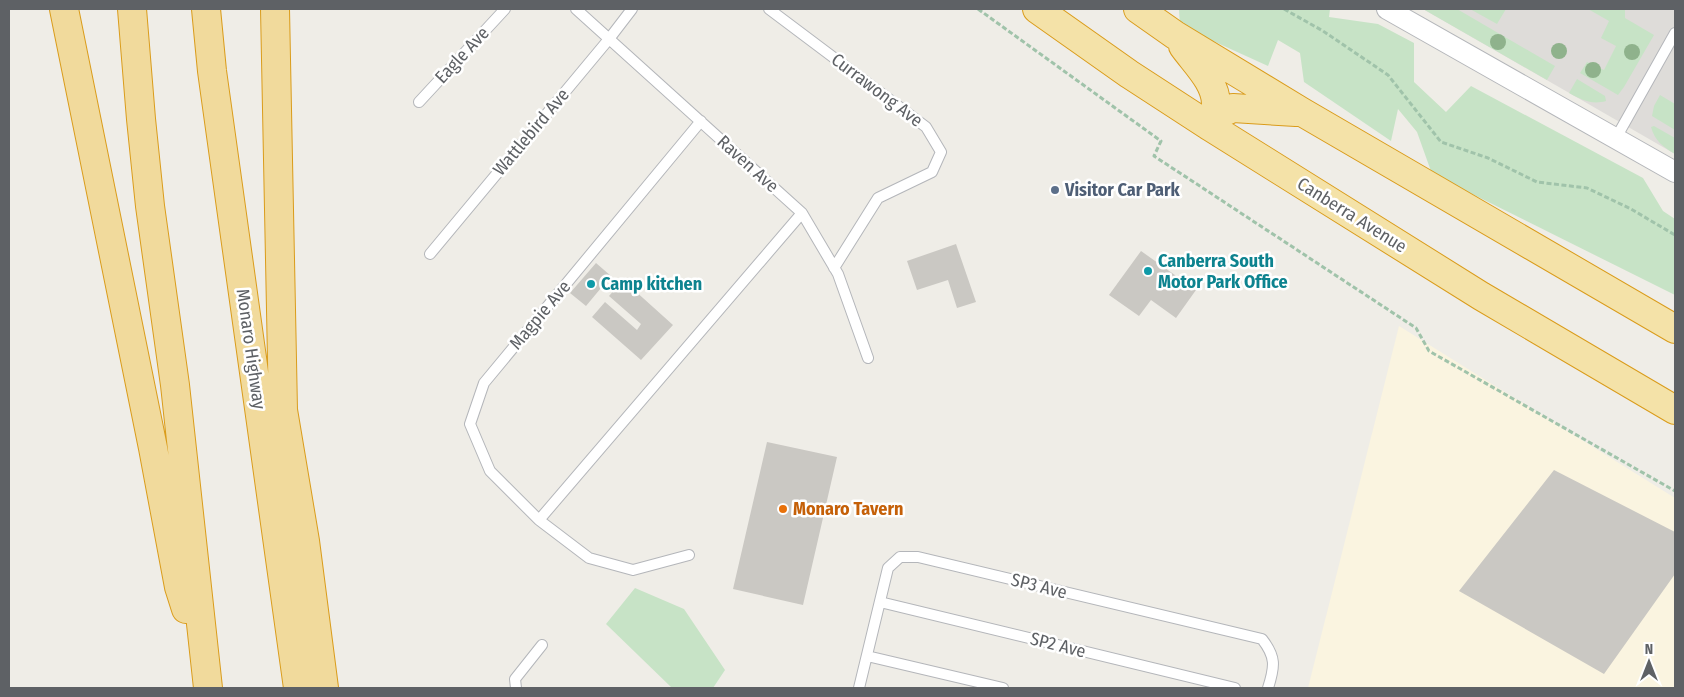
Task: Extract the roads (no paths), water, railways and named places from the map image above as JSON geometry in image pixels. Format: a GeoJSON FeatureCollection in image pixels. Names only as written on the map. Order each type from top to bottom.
{"type":"FeatureCollection","features":[{"type":"Feature","properties":{"kind":"highway"},"geometry":{"type":"LineString","coordinates":[[64,9],[179,586],[206,675]]}},
{"type":"Feature","properties":{"kind":"highway"},"geometry":{"type":"LineString","coordinates":[[132,9],[150,206],[177,403],[206,675]]}},
{"type":"Feature","properties":{"kind":"highway","name":"Monaro Highway"},"geometry":{"type":"LineString","coordinates":[[206,9],[212,71],[298,688]]}},
{"type":"Feature","properties":{"kind":"highway"},"geometry":{"type":"LineString","coordinates":[[275,9],[283,410],[305,540],[324,688]]}},
{"type":"Feature","properties":{"kind":"highway","name":"Canberra Avenue"},"geometry":{"type":"LineString","coordinates":[[1037,9],[1128,74],[1209,126],[1481,296],[1675,410]]}},
{"type":"Feature","properties":{"kind":"highway"},"geometry":{"type":"LineString","coordinates":[[1138,9],[1175,35],[1302,112],[1675,329]]}},
{"type":"Feature","properties":{"kind":"highway"},"geometry":{"type":"LineString","coordinates":[[1175,35],[1206,77],[1213,90],[1215,108],[1209,126]]}},
{"type":"Feature","properties":{"kind":"highway"},"geometry":{"type":"LineString","coordinates":[[1209,126],[1224,112],[1233,108],[1302,112]]}},
{"type":"Feature","properties":{"kind":"street"},"geometry":{"type":"LineString","coordinates":[[1386,9],[1675,172]]}},
{"type":"Feature","properties":{"kind":"lane","name":"Eagle Ave"},"geometry":{"type":"LineString","coordinates":[[419,102],[505,9]]}},
{"type":"Feature","properties":{"kind":"lane","name":"Raven Ave"},"geometry":{"type":"LineString","coordinates":[[576,9],[802,213],[838,274],[868,358]]}},
{"type":"Feature","properties":{"kind":"lane","name":"Wattlebird Ave"},"geometry":{"type":"LineString","coordinates":[[430,254],[632,9]]}},
{"type":"Feature","properties":{"kind":"lane","name":"Currawong Ave"},"geometry":{"type":"LineString","coordinates":[[769,9],[926,127],[941,152],[932,172],[878,198],[834,268]]}},
{"type":"Feature","properties":{"kind":"lane"},"geometry":{"type":"LineString","coordinates":[[1616,138],[1675,32]]}},
{"type":"Feature","properties":{"kind":"lane","name":"Magpie Ave"},"geometry":{"type":"LineString","coordinates":[[689,555],[633,570],[589,558],[539,520],[490,472],[470,424],[484,383],[701,121]]}},
{"type":"Feature","properties":{"kind":"lane"},"geometry":{"type":"LineString","coordinates":[[539,520],[802,213]]}},
{"type":"Feature","properties":{"kind":"lane","name":"SP3 Ave"},"geometry":{"type":"LineString","coordinates":[[860,688],[888,568],[900,557],[918,557],[1262,639],[1271,651],[1274,670],[1268,688]]}},
{"type":"Feature","properties":{"kind":"lane","name":"SP2 Ave"},"geometry":{"type":"LineString","coordinates":[[880,602],[1235,688]]}},
{"type":"Feature","properties":{"kind":"lane"},"geometry":{"type":"LineString","coordinates":[[516,688],[515,679],[542,645]]}},
{"type":"Feature","properties":{"kind":"lane"},"geometry":{"type":"LineString","coordinates":[[867,656],[1003,688]]}},
{"type":"Feature","properties":{"kind":"place","name":"Visitor Car Park"},"geometry":{"type":"Point","coordinates":[1055,190]}},
{"type":"Feature","properties":{"kind":"place","name":"Canberra South Motor Park Office"},"geometry":{"type":"Point","coordinates":[1148,271]}},
{"type":"Feature","properties":{"kind":"place","name":"Camp kitchen"},"geometry":{"type":"Point","coordinates":[591,284]}},
{"type":"Feature","properties":{"kind":"place","name":"Monaro Tavern"},"geometry":{"type":"Point","coordinates":[783,509]}}]}
